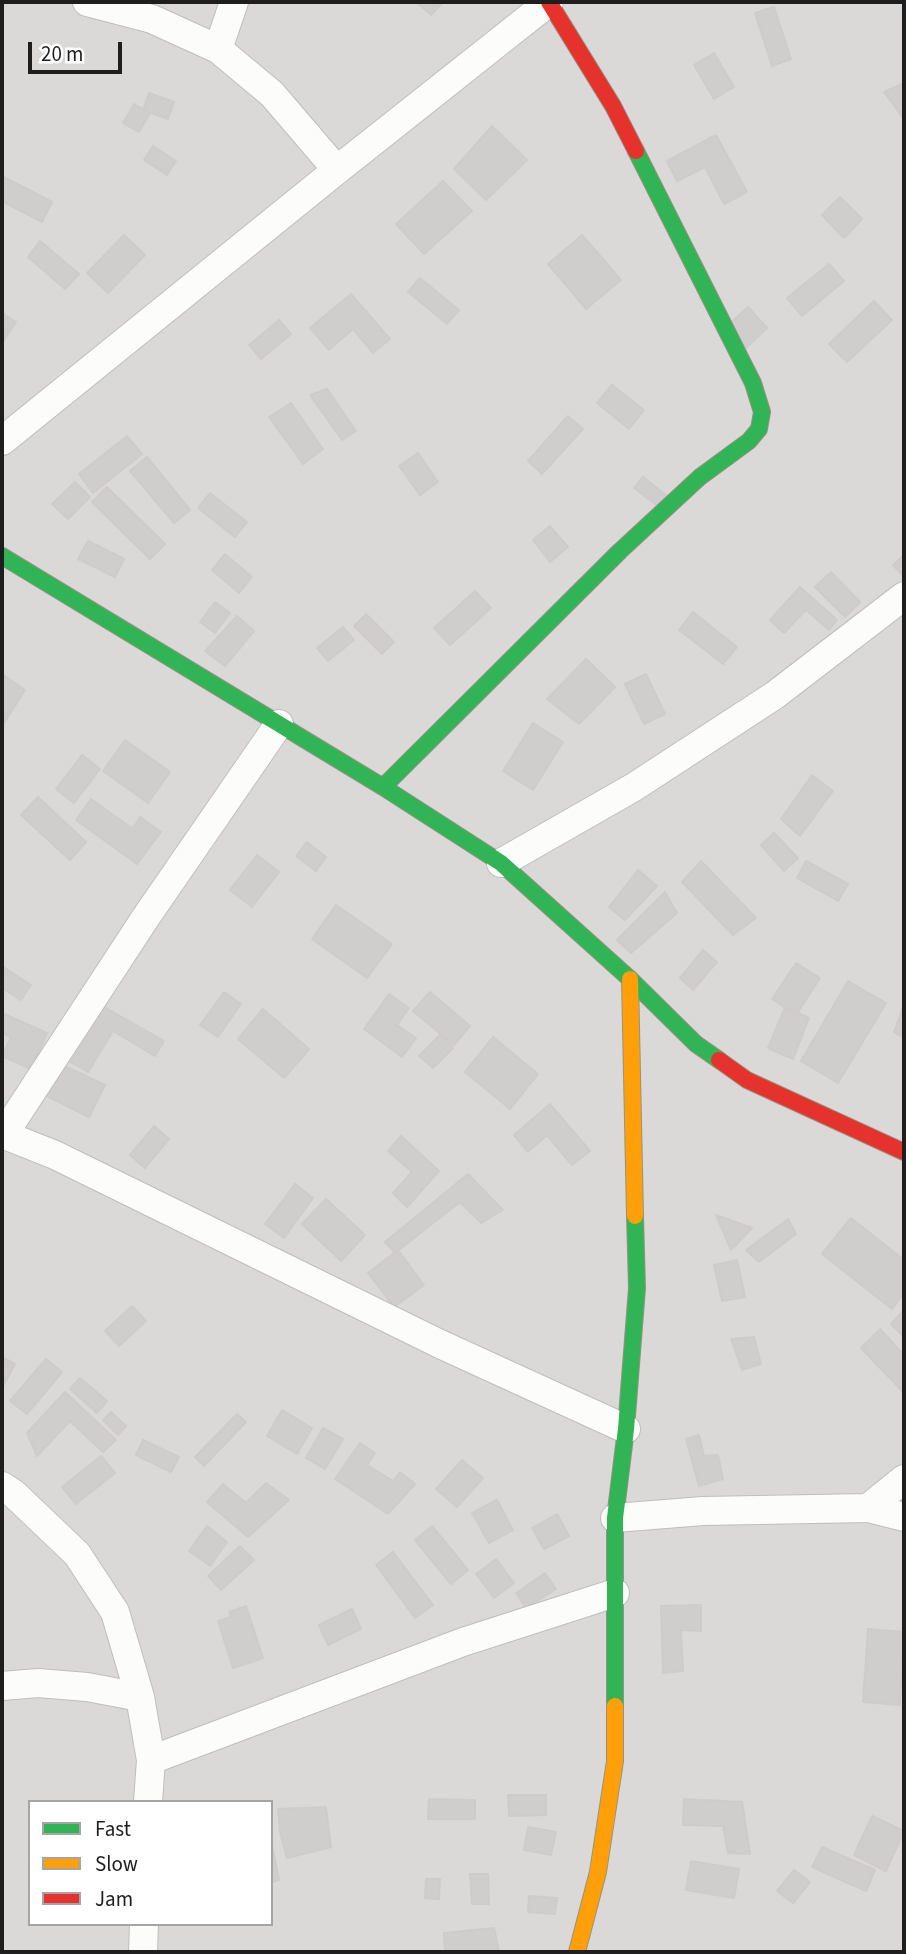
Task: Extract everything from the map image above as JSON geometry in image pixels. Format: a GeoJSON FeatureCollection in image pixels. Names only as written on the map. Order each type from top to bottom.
{"type":"FeatureCollection","features":[{"type":"Feature","properties":{"kind":"street"},"geometry":{"type":"LineString","coordinates":[[87,2],[152,19],[218,49],[272,94],[337,170]]}},
{"type":"Feature","properties":{"kind":"street"},"geometry":{"type":"LineString","coordinates":[[218,49],[234,2]]}},
{"type":"Feature","properties":{"kind":"street"},"geometry":{"type":"LineString","coordinates":[[2,441],[549,2],[613,106],[753,383],[762,412],[759,429],[749,441],[700,477],[620,551],[383,787]]}},
{"type":"Feature","properties":{"kind":"street"},"geometry":{"type":"LineString","coordinates":[[2,556],[279,723],[501,863],[630,979],[696,1044],[747,1080],[904,1152]]}},
{"type":"Feature","properties":{"kind":"street"},"geometry":{"type":"LineString","coordinates":[[501,863],[634,787],[775,695],[904,596]]}},
{"type":"Feature","properties":{"kind":"street"},"geometry":{"type":"LineString","coordinates":[[279,723],[146,917],[3,1134],[55,1154],[440,1344],[626,1429]]}},
{"type":"Feature","properties":{"kind":"street"},"geometry":{"type":"LineString","coordinates":[[577,1952],[598,1872],[615,1761],[615,1518],[626,1429],[637,1288],[630,979]]}},
{"type":"Feature","properties":{"kind":"street"},"geometry":{"type":"LineString","coordinates":[[868,1508],[904,1479]]}},
{"type":"Feature","properties":{"kind":"street"},"geometry":{"type":"LineString","coordinates":[[2,1486],[14,1494],[77,1554],[115,1612],[140,1697],[150,1760],[148,1800]]}},
{"type":"Feature","properties":{"kind":"street"},"geometry":{"type":"LineString","coordinates":[[615,1518],[703,1511],[868,1508],[904,1517]]}},
{"type":"Feature","properties":{"kind":"street"},"geometry":{"type":"LineString","coordinates":[[150,1760],[463,1642],[615,1594]]}},
{"type":"Feature","properties":{"kind":"street"},"geometry":{"type":"LineString","coordinates":[[2,1686],[38,1683],[87,1687],[140,1697]]}},
{"type":"Feature","properties":{"kind":"street"},"geometry":{"type":"LineString","coordinates":[[143,1952],[144,1926]]}},
{"type":"Feature","properties":{"kind":"shaded area"},"geometry":{"type":"Polygon","coordinates":[[[2,2],[904,2],[904,1952],[2,1952],[2,2]]]}},
{"type":"Feature","properties":{"kind":"building"},"geometry":{"type":"Polygon","coordinates":[[[416,2],[443,2],[431,15],[416,2]]]}},
{"type":"Feature","properties":{"kind":"building"},"geometry":{"type":"Polygon","coordinates":[[[774,7],[791,59],[772,66],[755,13],[774,7]]]}},
{"type":"Feature","properties":{"kind":"building"},"geometry":{"type":"Polygon","coordinates":[[[714,53],[734,87],[714,99],[694,65],[714,53]]]}},
{"type":"Feature","properties":{"kind":"building"},"geometry":{"type":"Polygon","coordinates":[[[904,83],[904,119],[884,92],[904,83]]]}},
{"type":"Feature","properties":{"kind":"building"},"geometry":{"type":"Polygon","coordinates":[[[149,93],[174,102],[168,119],[143,110],[149,93]]]}},
{"type":"Feature","properties":{"kind":"building"},"geometry":{"type":"Polygon","coordinates":[[[134,104],[150,113],[139,132],[123,123],[134,104]]]}},
{"type":"Feature","properties":{"kind":"building"},"geometry":{"type":"Polygon","coordinates":[[[492,126],[527,160],[486,200],[454,169],[492,126]]]}},
{"type":"Feature","properties":{"kind":"building"},"geometry":{"type":"Polygon","coordinates":[[[716,135],[747,192],[724,204],[705,167],[677,181],[667,161],[716,135]]]}},
{"type":"Feature","properties":{"kind":"building"},"geometry":{"type":"Polygon","coordinates":[[[153,146],[176,161],[167,175],[144,160],[153,146]]]}},
{"type":"Feature","properties":{"kind":"building"},"geometry":{"type":"Polygon","coordinates":[[[2,176],[52,202],[42,222],[2,201],[2,176]]]}},
{"type":"Feature","properties":{"kind":"building"},"geometry":{"type":"Polygon","coordinates":[[[443,181],[472,211],[424,254],[396,224],[443,181]]]}},
{"type":"Feature","properties":{"kind":"building"},"geometry":{"type":"Polygon","coordinates":[[[840,197],[862,219],[844,238],[822,215],[840,197]]]}},
{"type":"Feature","properties":{"kind":"building"},"geometry":{"type":"Polygon","coordinates":[[[124,235],[145,255],[108,293],[87,273],[124,235]]]}},
{"type":"Feature","properties":{"kind":"building"},"geometry":{"type":"Polygon","coordinates":[[[582,235],[621,280],[586,309],[548,264],[582,235]]]}},
{"type":"Feature","properties":{"kind":"building"},"geometry":{"type":"Polygon","coordinates":[[[40,241],[79,274],[65,289],[28,257],[40,241]]]}},
{"type":"Feature","properties":{"kind":"building"},"geometry":{"type":"Polygon","coordinates":[[[829,264],[844,281],[802,316],[787,298],[829,264]]]}},
{"type":"Feature","properties":{"kind":"building"},"geometry":{"type":"Polygon","coordinates":[[[420,278],[459,310],[447,324],[408,292],[420,278]]]}},
{"type":"Feature","properties":{"kind":"building"},"geometry":{"type":"Polygon","coordinates":[[[351,294],[390,339],[373,353],[353,329],[329,350],[310,328],[351,294]]]}},
{"type":"Feature","properties":{"kind":"building"},"geometry":{"type":"Polygon","coordinates":[[[874,301],[892,320],[847,362],[829,344],[874,301]]]}},
{"type":"Feature","properties":{"kind":"building"},"geometry":{"type":"Polygon","coordinates":[[[748,307],[767,328],[746,348],[727,326],[748,307]]]}},
{"type":"Feature","properties":{"kind":"building"},"geometry":{"type":"Polygon","coordinates":[[[2,313],[16,322],[3,342],[2,342],[2,313]]]}},
{"type":"Feature","properties":{"kind":"building"},"geometry":{"type":"Polygon","coordinates":[[[279,320],[291,334],[261,359],[249,345],[279,320]]]}},
{"type":"Feature","properties":{"kind":"building"},"geometry":{"type":"Polygon","coordinates":[[[612,385],[644,410],[629,429],[597,403],[612,385]]]}},
{"type":"Feature","properties":{"kind":"building"},"geometry":{"type":"Polygon","coordinates":[[[327,389],[356,431],[342,440],[310,395],[327,389]]]}},
{"type":"Feature","properties":{"kind":"building"},"geometry":{"type":"Polygon","coordinates":[[[291,403],[323,449],[303,464],[269,417],[291,403]]]}},
{"type":"Feature","properties":{"kind":"building"},"geometry":{"type":"Polygon","coordinates":[[[568,416],[583,429],[542,474],[528,461],[568,416]]]}},
{"type":"Feature","properties":{"kind":"building"},"geometry":{"type":"Polygon","coordinates":[[[127,436],[142,454],[93,493],[79,474],[127,436]]]}},
{"type":"Feature","properties":{"kind":"building"},"geometry":{"type":"Polygon","coordinates":[[[418,453],[438,482],[420,495],[399,466],[418,453]]]}},
{"type":"Feature","properties":{"kind":"building"},"geometry":{"type":"Polygon","coordinates":[[[147,457],[190,510],[174,523],[130,471],[147,457]]]}},
{"type":"Feature","properties":{"kind":"building"},"geometry":{"type":"Polygon","coordinates":[[[643,477],[667,496],[659,507],[634,488],[643,477]]]}},
{"type":"Feature","properties":{"kind":"building"},"geometry":{"type":"Polygon","coordinates":[[[75,482],[90,497],[68,519],[52,504],[75,482]]]}},
{"type":"Feature","properties":{"kind":"building"},"geometry":{"type":"Polygon","coordinates":[[[107,487],[165,544],[150,559],[92,502],[107,487]]]}},
{"type":"Feature","properties":{"kind":"building"},"geometry":{"type":"Polygon","coordinates":[[[210,493],[247,522],[235,537],[198,508],[210,493]]]}},
{"type":"Feature","properties":{"kind":"building"},"geometry":{"type":"Polygon","coordinates":[[[550,526],[568,547],[550,562],[533,540],[550,526]]]}},
{"type":"Feature","properties":{"kind":"building"},"geometry":{"type":"Polygon","coordinates":[[[88,541],[124,559],[115,577],[78,559],[88,541]]]}},
{"type":"Feature","properties":{"kind":"building"},"geometry":{"type":"Polygon","coordinates":[[[225,554],[252,577],[239,593],[212,570],[225,554]]]}},
{"type":"Feature","properties":{"kind":"building"},"geometry":{"type":"Polygon","coordinates":[[[904,555],[904,577],[893,565],[904,555]]]}},
{"type":"Feature","properties":{"kind":"building"},"geometry":{"type":"Polygon","coordinates":[[[831,572],[860,602],[845,617],[815,587],[831,572]]]}},
{"type":"Feature","properties":{"kind":"building"},"geometry":{"type":"Polygon","coordinates":[[[800,587],[837,620],[829,630],[806,610],[784,633],[770,620],[800,587]]]}},
{"type":"Feature","properties":{"kind":"building"},"geometry":{"type":"Polygon","coordinates":[[[475,591],[491,608],[450,645],[434,628],[475,591]]]}},
{"type":"Feature","properties":{"kind":"building"},"geometry":{"type":"Polygon","coordinates":[[[215,602],[230,613],[215,633],[200,622],[215,602]]]}},
{"type":"Feature","properties":{"kind":"building"},"geometry":{"type":"Polygon","coordinates":[[[693,612],[737,647],[723,664],[679,630],[693,612]]]}},
{"type":"Feature","properties":{"kind":"building"},"geometry":{"type":"Polygon","coordinates":[[[366,614],[394,642],[382,654],[354,626],[366,614]]]}},
{"type":"Feature","properties":{"kind":"building"},"geometry":{"type":"Polygon","coordinates":[[[237,616],[254,631],[225,666],[205,651],[237,616]]]}},
{"type":"Feature","properties":{"kind":"building"},"geometry":{"type":"Polygon","coordinates":[[[343,627],[354,640],[328,661],[317,648],[343,627]]]}},
{"type":"Feature","properties":{"kind":"building"},"geometry":{"type":"Polygon","coordinates":[[[586,659],[615,687],[579,724],[547,699],[586,659]]]}},
{"type":"Feature","properties":{"kind":"building"},"geometry":{"type":"Polygon","coordinates":[[[2,674],[25,690],[2,726],[2,674]]]}},
{"type":"Feature","properties":{"kind":"building"},"geometry":{"type":"Polygon","coordinates":[[[646,674],[665,714],[644,724],[625,684],[646,674]]]}},
{"type":"Feature","properties":{"kind":"building"},"geometry":{"type":"Polygon","coordinates":[[[533,723],[563,742],[533,790],[503,771],[533,723]]]}},
{"type":"Feature","properties":{"kind":"building"},"geometry":{"type":"Polygon","coordinates":[[[125,740],[170,772],[148,803],[103,771],[125,740]]]}},
{"type":"Feature","properties":{"kind":"building"},"geometry":{"type":"Polygon","coordinates":[[[82,755],[100,769],[74,803],[56,789],[82,755]]]}},
{"type":"Feature","properties":{"kind":"building"},"geometry":{"type":"Polygon","coordinates":[[[812,775],[833,791],[800,836],[781,819],[812,775]]]}},
{"type":"Feature","properties":{"kind":"building"},"geometry":{"type":"Polygon","coordinates":[[[38,797],[86,842],[70,860],[21,815],[38,797]]]}},
{"type":"Feature","properties":{"kind":"building"},"geometry":{"type":"Polygon","coordinates":[[[91,799],[133,829],[140,817],[161,832],[137,864],[76,820],[91,799]]]}},
{"type":"Feature","properties":{"kind":"building"},"geometry":{"type":"Polygon","coordinates":[[[774,833],[798,858],[784,871],[761,845],[774,833]]]}},
{"type":"Feature","properties":{"kind":"building"},"geometry":{"type":"Polygon","coordinates":[[[307,842],[326,857],[316,871],[296,856],[307,842]]]}},
{"type":"Feature","properties":{"kind":"building"},"geometry":{"type":"Polygon","coordinates":[[[257,855],[279,872],[252,907],[230,890],[257,855]]]}},
{"type":"Feature","properties":{"kind":"building"},"geometry":{"type":"Polygon","coordinates":[[[701,861],[756,918],[733,935],[682,882],[701,861]]]}},
{"type":"Feature","properties":{"kind":"building"},"geometry":{"type":"Polygon","coordinates":[[[806,861],[848,884],[838,901],[797,878],[806,861]]]}},
{"type":"Feature","properties":{"kind":"building"},"geometry":{"type":"Polygon","coordinates":[[[638,870],[657,886],[625,920],[609,907],[638,870]]]}},
{"type":"Feature","properties":{"kind":"building"},"geometry":{"type":"Polygon","coordinates":[[[665,892],[677,913],[631,953],[617,940],[665,892]]]}},
{"type":"Feature","properties":{"kind":"building"},"geometry":{"type":"Polygon","coordinates":[[[336,905],[392,944],[367,978],[312,939],[336,905]]]}},
{"type":"Feature","properties":{"kind":"building"},"geometry":{"type":"Polygon","coordinates":[[[703,950],[717,962],[693,990],[680,978],[703,950]]]}},
{"type":"Feature","properties":{"kind":"building"},"geometry":{"type":"Polygon","coordinates":[[[796,963],[820,978],[796,1015],[772,999],[796,963]]]}},
{"type":"Feature","properties":{"kind":"building"},"geometry":{"type":"Polygon","coordinates":[[[2,966],[31,985],[21,1000],[2,988],[2,966]]]}},
{"type":"Feature","properties":{"kind":"building"},"geometry":{"type":"Polygon","coordinates":[[[848,981],[886,1003],[838,1083],[801,1061],[848,981]]]}},
{"type":"Feature","properties":{"kind":"building"},"geometry":{"type":"Polygon","coordinates":[[[224,992],[241,1004],[218,1037],[200,1025],[224,992]]]}},
{"type":"Feature","properties":{"kind":"building"},"geometry":{"type":"Polygon","coordinates":[[[430,992],[470,1026],[454,1045],[413,1011],[430,992]]]}},
{"type":"Feature","properties":{"kind":"building"},"geometry":{"type":"Polygon","coordinates":[[[389,994],[409,1008],[397,1025],[416,1038],[402,1057],[364,1029],[389,994]]]}},
{"type":"Feature","properties":{"kind":"building"},"geometry":{"type":"Polygon","coordinates":[[[99,1004],[164,1041],[155,1056],[113,1031],[88,1072],[67,1060],[99,1004]]]}},
{"type":"Feature","properties":{"kind":"building"},"geometry":{"type":"Polygon","coordinates":[[[904,1005],[904,1038],[894,1032],[904,1005]]]}},
{"type":"Feature","properties":{"kind":"building"},"geometry":{"type":"Polygon","coordinates":[[[785,1007],[809,1018],[793,1059],[768,1048],[785,1007]]]}},
{"type":"Feature","properties":{"kind":"building"},"geometry":{"type":"Polygon","coordinates":[[[263,1009],[309,1049],[284,1078],[238,1039],[263,1009]]]}},
{"type":"Feature","properties":{"kind":"building"},"geometry":{"type":"Polygon","coordinates":[[[2,1013],[47,1033],[31,1069],[2,1056],[11,1037],[2,1033],[2,1013]]]}},
{"type":"Feature","properties":{"kind":"building"},"geometry":{"type":"Polygon","coordinates":[[[440,1035],[453,1048],[433,1068],[419,1056],[440,1035]]]}},
{"type":"Feature","properties":{"kind":"building"},"geometry":{"type":"Polygon","coordinates":[[[493,1037],[538,1074],[510,1109],[465,1072],[493,1037]]]}},
{"type":"Feature","properties":{"kind":"building"},"geometry":{"type":"Polygon","coordinates":[[[56,1062],[105,1085],[89,1117],[41,1093],[56,1062]]]}},
{"type":"Feature","properties":{"kind":"building"},"geometry":{"type":"Polygon","coordinates":[[[550,1104],[590,1151],[572,1165],[547,1135],[528,1152],[514,1135],[550,1104]]]}},
{"type":"Feature","properties":{"kind":"building"},"geometry":{"type":"Polygon","coordinates":[[[154,1126],[169,1139],[145,1168],[130,1155],[154,1126]]]}},
{"type":"Feature","properties":{"kind":"building"},"geometry":{"type":"Polygon","coordinates":[[[401,1136],[439,1171],[407,1207],[393,1193],[412,1172],[388,1151],[401,1136]]]}},
{"type":"Feature","properties":{"kind":"building"},"geometry":{"type":"Polygon","coordinates":[[[468,1174],[503,1210],[481,1223],[460,1202],[395,1253],[385,1242],[468,1174]]]}},
{"type":"Feature","properties":{"kind":"building"},"geometry":{"type":"Polygon","coordinates":[[[295,1184],[313,1198],[284,1238],[265,1224],[295,1184]]]}},
{"type":"Feature","properties":{"kind":"building"},"geometry":{"type":"Polygon","coordinates":[[[326,1199],[365,1235],[341,1261],[302,1224],[326,1199]]]}},
{"type":"Feature","properties":{"kind":"building"},"geometry":{"type":"Polygon","coordinates":[[[716,1215],[752,1228],[731,1250],[716,1215]]]}},
{"type":"Feature","properties":{"kind":"building"},"geometry":{"type":"Polygon","coordinates":[[[851,1218],[904,1260],[904,1293],[892,1309],[822,1254],[851,1218]]]}},
{"type":"Feature","properties":{"kind":"building"},"geometry":{"type":"Polygon","coordinates":[[[788,1219],[796,1234],[759,1262],[746,1250],[788,1219]]]}},
{"type":"Feature","properties":{"kind":"building"},"geometry":{"type":"Polygon","coordinates":[[[398,1250],[424,1285],[394,1307],[368,1273],[398,1250]]]}},
{"type":"Feature","properties":{"kind":"building"},"geometry":{"type":"Polygon","coordinates":[[[737,1260],[745,1297],[722,1301],[714,1265],[737,1260]]]}},
{"type":"Feature","properties":{"kind":"building"},"geometry":{"type":"Polygon","coordinates":[[[132,1306],[146,1321],[119,1346],[105,1331],[132,1306]]]}},
{"type":"Feature","properties":{"kind":"building"},"geometry":{"type":"Polygon","coordinates":[[[904,1310],[904,1337],[891,1324],[904,1310]]]}},
{"type":"Feature","properties":{"kind":"building"},"geometry":{"type":"Polygon","coordinates":[[[880,1329],[904,1355],[904,1393],[861,1348],[880,1329]]]}},
{"type":"Feature","properties":{"kind":"building"},"geometry":{"type":"Polygon","coordinates":[[[754,1337],[761,1364],[742,1370],[731,1339],[754,1337]]]}},
{"type":"Feature","properties":{"kind":"building"},"geometry":{"type":"Polygon","coordinates":[[[2,1357],[15,1364],[2,1388],[2,1357]]]}},
{"type":"Feature","properties":{"kind":"building"},"geometry":{"type":"Polygon","coordinates":[[[46,1359],[62,1372],[27,1414],[10,1401],[46,1359]]]}},
{"type":"Feature","properties":{"kind":"building"},"geometry":{"type":"Polygon","coordinates":[[[80,1378],[107,1401],[97,1413],[70,1389],[80,1378]]]}},
{"type":"Feature","properties":{"kind":"building"},"geometry":{"type":"Polygon","coordinates":[[[65,1392],[116,1440],[103,1452],[70,1421],[37,1456],[27,1433],[65,1392]]]}},
{"type":"Feature","properties":{"kind":"building"},"geometry":{"type":"Polygon","coordinates":[[[282,1410],[312,1428],[297,1454],[267,1436],[282,1410]]]}},
{"type":"Feature","properties":{"kind":"building"},"geometry":{"type":"Polygon","coordinates":[[[111,1412],[126,1426],[118,1435],[103,1420],[111,1412]]]}},
{"type":"Feature","properties":{"kind":"building"},"geometry":{"type":"Polygon","coordinates":[[[237,1414],[246,1422],[204,1466],[195,1457],[237,1414]]]}},
{"type":"Feature","properties":{"kind":"building"},"geometry":{"type":"Polygon","coordinates":[[[323,1428],[343,1439],[325,1469],[306,1458],[323,1428]]]}},
{"type":"Feature","properties":{"kind":"building"},"geometry":{"type":"Polygon","coordinates":[[[699,1435],[704,1456],[718,1455],[723,1479],[699,1486],[686,1439],[699,1435]]]}},
{"type":"Feature","properties":{"kind":"building"},"geometry":{"type":"Polygon","coordinates":[[[143,1440],[179,1457],[171,1472],[136,1455],[143,1440]]]}},
{"type":"Feature","properties":{"kind":"building"},"geometry":{"type":"Polygon","coordinates":[[[360,1443],[375,1453],[367,1465],[393,1481],[400,1472],[415,1484],[388,1514],[335,1479],[360,1443]]]}},
{"type":"Feature","properties":{"kind":"building"},"geometry":{"type":"Polygon","coordinates":[[[101,1456],[115,1473],[76,1504],[62,1487],[101,1456]]]}},
{"type":"Feature","properties":{"kind":"building"},"geometry":{"type":"Polygon","coordinates":[[[462,1460],[483,1478],[457,1507],[436,1489],[462,1460]]]}},
{"type":"Feature","properties":{"kind":"building"},"geometry":{"type":"Polygon","coordinates":[[[266,1483],[289,1500],[248,1537],[207,1502],[223,1484],[246,1503],[266,1483]]]}},
{"type":"Feature","properties":{"kind":"building"},"geometry":{"type":"Polygon","coordinates":[[[497,1500],[513,1530],[489,1543],[472,1513],[497,1500]]]}},
{"type":"Feature","properties":{"kind":"building"},"geometry":{"type":"Polygon","coordinates":[[[557,1514],[569,1536],[544,1549],[532,1528],[557,1514]]]}},
{"type":"Feature","properties":{"kind":"building"},"geometry":{"type":"Polygon","coordinates":[[[207,1526],[227,1542],[210,1566],[189,1551],[207,1526]]]}},
{"type":"Feature","properties":{"kind":"building"},"geometry":{"type":"Polygon","coordinates":[[[432,1526],[468,1570],[451,1584],[415,1540],[432,1526]]]}},
{"type":"Feature","properties":{"kind":"building"},"geometry":{"type":"Polygon","coordinates":[[[240,1546],[254,1560],[221,1590],[208,1576],[240,1546]]]}},
{"type":"Feature","properties":{"kind":"building"},"geometry":{"type":"Polygon","coordinates":[[[393,1552],[433,1605],[415,1618],[376,1565],[393,1552]]]}},
{"type":"Feature","properties":{"kind":"building"},"geometry":{"type":"Polygon","coordinates":[[[496,1559],[514,1583],[494,1598],[476,1574],[496,1559]]]}},
{"type":"Feature","properties":{"kind":"building"},"geometry":{"type":"Polygon","coordinates":[[[545,1573],[556,1589],[526,1608],[516,1593],[545,1573]]]}},
{"type":"Feature","properties":{"kind":"building"},"geometry":{"type":"Polygon","coordinates":[[[701,1605],[701,1631],[681,1630],[683,1671],[663,1673],[661,1606],[701,1605]]]}},
{"type":"Feature","properties":{"kind":"building"},"geometry":{"type":"Polygon","coordinates":[[[246,1606],[263,1658],[233,1668],[218,1621],[231,1617],[229,1612],[246,1606]]]}},
{"type":"Feature","properties":{"kind":"building"},"geometry":{"type":"Polygon","coordinates":[[[352,1609],[361,1629],[328,1645],[319,1625],[352,1609]]]}},
{"type":"Feature","properties":{"kind":"building"},"geometry":{"type":"Polygon","coordinates":[[[868,1629],[904,1632],[900,1705],[863,1702],[868,1629]]]}},
{"type":"Feature","properties":{"kind":"building"},"geometry":{"type":"Polygon","coordinates":[[[508,1795],[546,1795],[546,1815],[509,1816],[508,1795]]]}},
{"type":"Feature","properties":{"kind":"building"},"geometry":{"type":"Polygon","coordinates":[[[429,1799],[475,1800],[475,1819],[428,1819],[429,1799]]]}},
{"type":"Feature","properties":{"kind":"building"},"geometry":{"type":"Polygon","coordinates":[[[684,1799],[742,1802],[750,1854],[728,1853],[723,1826],[683,1825],[684,1799]]]}},
{"type":"Feature","properties":{"kind":"building"},"geometry":{"type":"Polygon","coordinates":[[[326,1807],[331,1847],[287,1858],[280,1832],[278,1809],[326,1807]]]}},
{"type":"Feature","properties":{"kind":"building"},"geometry":{"type":"Polygon","coordinates":[[[872,1816],[904,1831],[886,1871],[854,1855],[872,1816]]]}},
{"type":"Feature","properties":{"kind":"building"},"geometry":{"type":"Polygon","coordinates":[[[528,1827],[556,1832],[551,1855],[524,1850],[528,1827]]]}},
{"type":"Feature","properties":{"kind":"building"},"geometry":{"type":"Polygon","coordinates":[[[822,1847],[875,1870],[866,1891],[812,1867],[822,1847]]]}},
{"type":"Feature","properties":{"kind":"building"},"geometry":{"type":"Polygon","coordinates":[[[273,1851],[279,1880],[273,1882],[273,1851]]]}},
{"type":"Feature","properties":{"kind":"building"},"geometry":{"type":"Polygon","coordinates":[[[691,1861],[739,1869],[734,1898],[686,1890],[691,1861]]]}},
{"type":"Feature","properties":{"kind":"building"},"geometry":{"type":"Polygon","coordinates":[[[794,1870],[810,1882],[793,1903],[777,1891],[794,1870]]]}},
{"type":"Feature","properties":{"kind":"building"},"geometry":{"type":"Polygon","coordinates":[[[470,1874],[488,1874],[489,1904],[472,1904],[470,1874]]]}},
{"type":"Feature","properties":{"kind":"building"},"geometry":{"type":"Polygon","coordinates":[[[426,1879],[440,1879],[439,1899],[425,1898],[426,1879]]]}},
{"type":"Feature","properties":{"kind":"building"},"geometry":{"type":"Polygon","coordinates":[[[529,1896],[557,1898],[555,1914],[528,1912],[529,1896]]]}},
{"type":"Feature","properties":{"kind":"building"},"geometry":{"type":"Polygon","coordinates":[[[494,1928],[499,1951],[445,1952],[444,1933],[494,1928]]]}},
{"type":"Feature","properties":{"kind":"traffic: fast"},"geometry":{"type":"LineString","coordinates":[[383,787],[620,551],[700,477],[749,441],[759,429],[762,412],[753,383],[636,151]]}},
{"type":"Feature","properties":{"kind":"traffic: fast"},"geometry":{"type":"LineString","coordinates":[[2,556],[383,787],[501,863],[630,979],[696,1044],[719,1060]]}},
{"type":"Feature","properties":{"kind":"traffic: fast"},"geometry":{"type":"LineString","coordinates":[[615,1706],[615,1518],[626,1429],[637,1288],[635,1216]]}},
{"type":"Feature","properties":{"kind":"traffic: slow"},"geometry":{"type":"LineString","coordinates":[[630,979],[635,1216]]}},
{"type":"Feature","properties":{"kind":"traffic: slow"},"geometry":{"type":"LineString","coordinates":[[577,1952],[598,1872],[615,1761],[615,1706]]}},
{"type":"Feature","properties":{"kind":"traffic: jam"},"geometry":{"type":"LineString","coordinates":[[549,2],[613,106],[636,151]]}},
{"type":"Feature","properties":{"kind":"traffic: jam"},"geometry":{"type":"LineString","coordinates":[[719,1060],[747,1080],[904,1152]]}}]}
